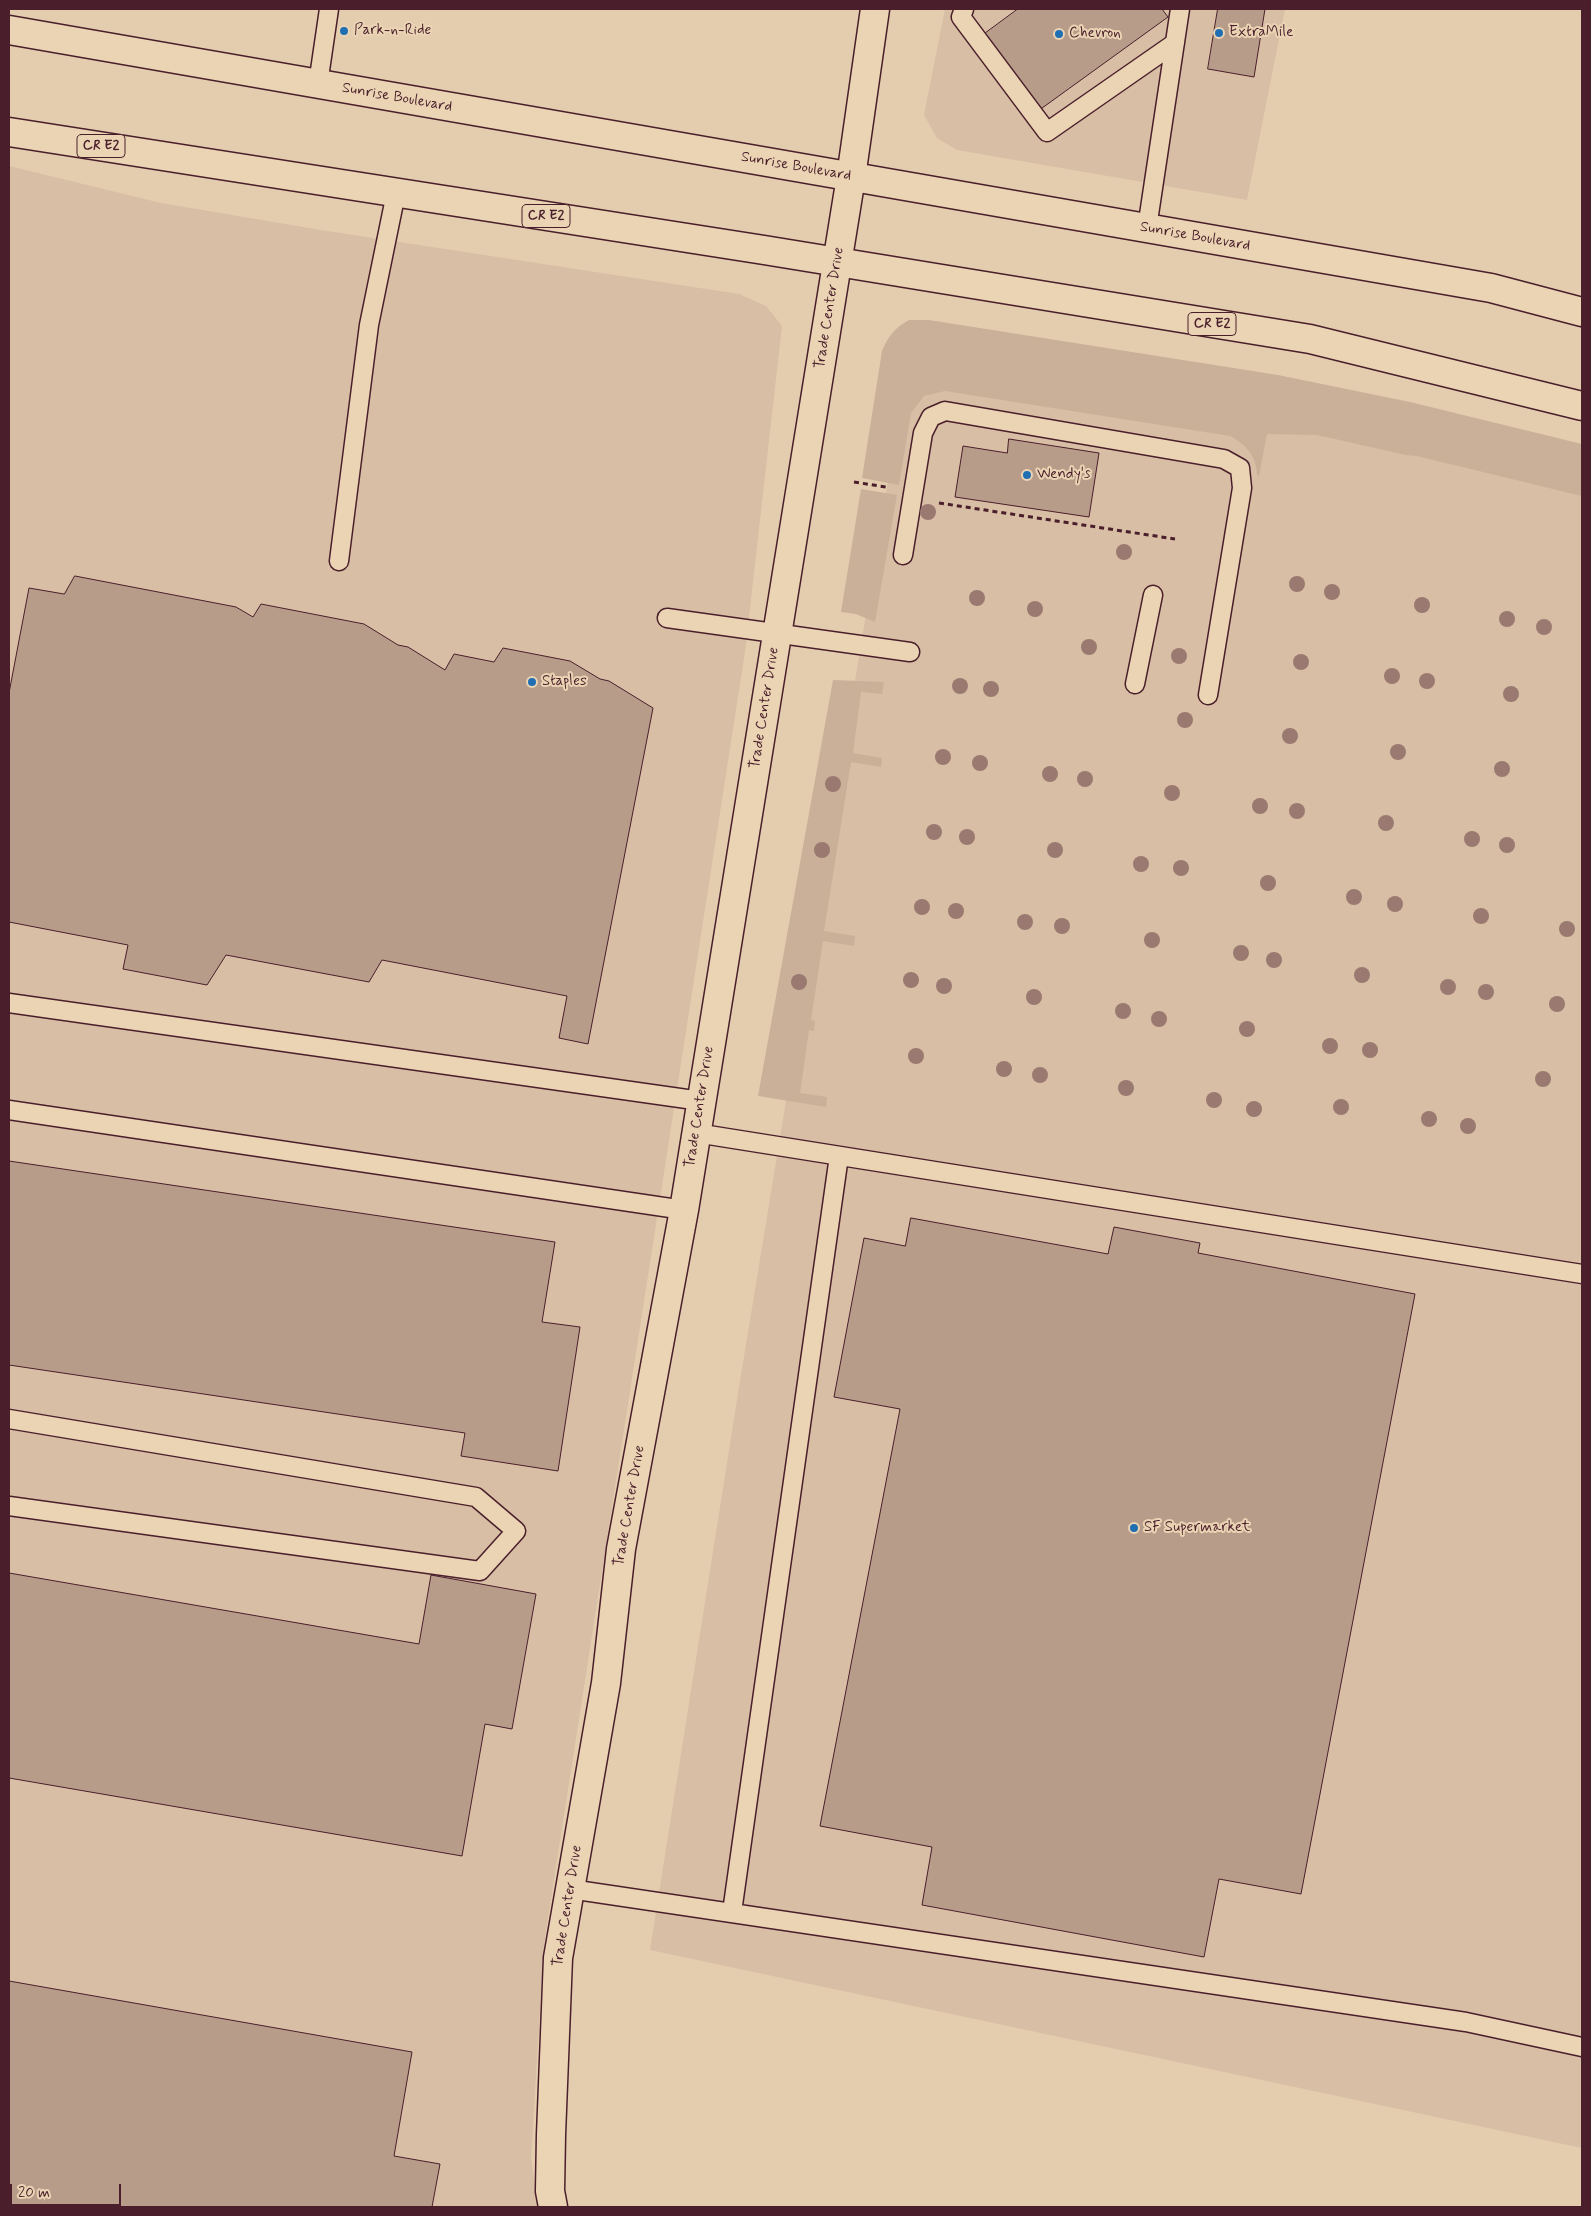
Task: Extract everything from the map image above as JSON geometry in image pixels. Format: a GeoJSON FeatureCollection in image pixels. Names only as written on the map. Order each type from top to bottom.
{"type":"FeatureCollection","features":[{"type":"Feature","properties":{"kind":"main road","name":"Trade Center Drive"},"geometry":{"type":"LineString","coordinates":[[553,2207],[550,2191],[550,2144],[558,1958],[606,1683],[621,1549],[684,1210],[852,177],[875,9]]}},
{"type":"Feature","properties":{"kind":"main road","name":"Sunrise Boulevard"},"geometry":{"type":"LineString","coordinates":[[9,30],[1491,288],[1582,312]]}},
{"type":"Feature","properties":{"kind":"main road","name":"CR E2"},"geometry":{"type":"LineString","coordinates":[[9,132],[1310,339],[1582,406]]}},
{"type":"Feature","properties":{"kind":"lane"},"geometry":{"type":"LineString","coordinates":[[318,84],[329,9]]}},
{"type":"Feature","properties":{"kind":"lane"},"geometry":{"type":"LineString","coordinates":[[964,9],[961,17],[1047,132],[1175,43]]}},
{"type":"Feature","properties":{"kind":"lane"},"geometry":{"type":"LineString","coordinates":[[1147,228],[1180,9]]}},
{"type":"Feature","properties":{"kind":"lane"},"geometry":{"type":"LineString","coordinates":[[339,561],[369,325],[396,193]]}},
{"type":"Feature","properties":{"kind":"lane"},"geometry":{"type":"LineString","coordinates":[[903,555],[923,433],[930,417],[945,411],[1224,459],[1240,468],[1242,488],[1208,694]]}},
{"type":"Feature","properties":{"kind":"lane"},"geometry":{"type":"LineString","coordinates":[[1135,684],[1153,595]]}},
{"type":"Feature","properties":{"kind":"lane"},"geometry":{"type":"LineString","coordinates":[[667,618],[910,652]]}},
{"type":"Feature","properties":{"kind":"lane"},"geometry":{"type":"LineString","coordinates":[[9,1003],[701,1101]]}},
{"type":"Feature","properties":{"kind":"lane"},"geometry":{"type":"LineString","coordinates":[[9,1110],[684,1210]]}},
{"type":"Feature","properties":{"kind":"lane"},"geometry":{"type":"LineString","coordinates":[[696,1133],[1582,1274]]}},
{"type":"Feature","properties":{"kind":"lane"},"geometry":{"type":"LineString","coordinates":[[732,1912],[839,1156]]}},
{"type":"Feature","properties":{"kind":"lane"},"geometry":{"type":"LineString","coordinates":[[9,1419],[476,1497],[516,1532],[480,1571],[9,1506]]}},
{"type":"Feature","properties":{"kind":"lane"},"geometry":{"type":"LineString","coordinates":[[570,1889],[1466,2022],[1582,2048]]}},
{"type":"Feature","properties":{"kind":"path"},"geometry":{"type":"LineString","coordinates":[[854,482],[897,489],[921,500],[1175,539]]}},
{"type":"Feature","properties":{"kind":"shaded area"},"geometry":{"type":"Polygon","coordinates":[[[945,9],[1285,9],[1247,200],[957,150],[937,138],[924,115],[945,9]]]}},
{"type":"Feature","properties":{"kind":"shaded area"},"geometry":{"type":"Polygon","coordinates":[[[9,166],[161,203],[321,230],[739,294],[766,306],[782,326],[745,652],[544,1944],[531,2158],[538,2207],[9,2207],[9,166]]]}},
{"type":"Feature","properties":{"kind":"shaded area"},"geometry":{"type":"Polygon","coordinates":[[[909,320],[929,320],[1278,375],[1410,402],[1582,444],[1582,496],[1417,456],[1317,435],[1267,434],[1259,476],[1257,475],[1255,462],[1250,452],[1230,436],[945,391],[924,396],[911,413],[899,485],[862,478],[882,351],[892,333],[909,320]]]}},
{"type":"Feature","properties":{"kind":"shaded area"},"geometry":{"type":"Polygon","coordinates":[[[906,371],[1582,470],[1582,2148],[650,1950],[740,1381],[906,371]]]}},
{"type":"Feature","properties":{"kind":"shaded area"},"geometry":{"type":"Polygon","coordinates":[[[861,489],[897,495],[875,622],[856,614],[841,612],[861,489]]]}},
{"type":"Feature","properties":{"kind":"shaded area"},"geometry":{"type":"Polygon","coordinates":[[[833,680],[884,682],[882,694],[861,692],[853,753],[882,758],[881,767],[851,762],[824,931],[855,936],[854,946],[823,941],[811,1020],[815,1021],[814,1031],[809,1030],[800,1093],[827,1097],[826,1107],[758,1096],[833,680]]]}},
{"type":"Feature","properties":{"kind":"building"},"geometry":{"type":"Polygon","coordinates":[[[1018,9],[1162,9],[1168,17],[1038,111],[983,35],[1018,9]]]}},
{"type":"Feature","properties":{"kind":"building"},"geometry":{"type":"Polygon","coordinates":[[[1218,9],[1265,9],[1254,77],[1208,69],[1218,9]]]}},
{"type":"Feature","properties":{"kind":"building","name":"Wendy's"},"geometry":{"type":"Polygon","coordinates":[[[1009,439],[1099,453],[1089,517],[955,497],[963,446],[1007,453],[1009,439]]]}},
{"type":"Feature","properties":{"kind":"building"},"geometry":{"type":"Polygon","coordinates":[[[75,576],[236,607],[253,617],[261,604],[364,624],[398,645],[408,647],[445,670],[454,654],[494,662],[503,648],[570,661],[600,679],[609,681],[653,708],[588,1044],[559,1038],[567,996],[382,960],[369,982],[226,955],[207,985],[123,969],[128,945],[9,922],[9,693],[29,588],[64,594],[75,576]]]}},
{"type":"Feature","properties":{"kind":"building"},"geometry":{"type":"Polygon","coordinates":[[[9,1161],[555,1242],[542,1322],[580,1327],[558,1471],[461,1456],[465,1433],[9,1365],[9,1161]]]}},
{"type":"Feature","properties":{"kind":"building"},"geometry":{"type":"Polygon","coordinates":[[[911,1218],[1108,1254],[1114,1227],[1200,1243],[1198,1253],[1415,1294],[1301,1894],[1219,1879],[1204,1957],[922,1905],[932,1847],[820,1826],[900,1409],[834,1397],[864,1238],[905,1246],[911,1218]]]}},
{"type":"Feature","properties":{"kind":"building"},"geometry":{"type":"Polygon","coordinates":[[[9,1573],[419,1644],[431,1575],[536,1594],[512,1729],[485,1724],[462,1856],[9,1778],[9,1573]]]}},
{"type":"Feature","properties":{"kind":"building"},"geometry":{"type":"Polygon","coordinates":[[[9,1981],[412,2052],[394,2156],[440,2164],[432,2207],[9,2207],[9,1981]]]}},
{"type":"Feature","properties":{"kind":"place","name":"Park-n-Ride"},"geometry":{"type":"Point","coordinates":[344,31]}},
{"type":"Feature","properties":{"kind":"place","name":"ExtraMile"},"geometry":{"type":"Point","coordinates":[1219,33]}},
{"type":"Feature","properties":{"kind":"place","name":"Chevron"},"geometry":{"type":"Point","coordinates":[1059,34]}},
{"type":"Feature","properties":{"kind":"place","name":"Wendy's"},"geometry":{"type":"Point","coordinates":[1027,475]}},
{"type":"Feature","properties":{"kind":"place","name":"Staples"},"geometry":{"type":"Point","coordinates":[532,682]}},
{"type":"Feature","properties":{"kind":"place","name":"SF Supermarket"},"geometry":{"type":"Point","coordinates":[1134,1528]}}]}
